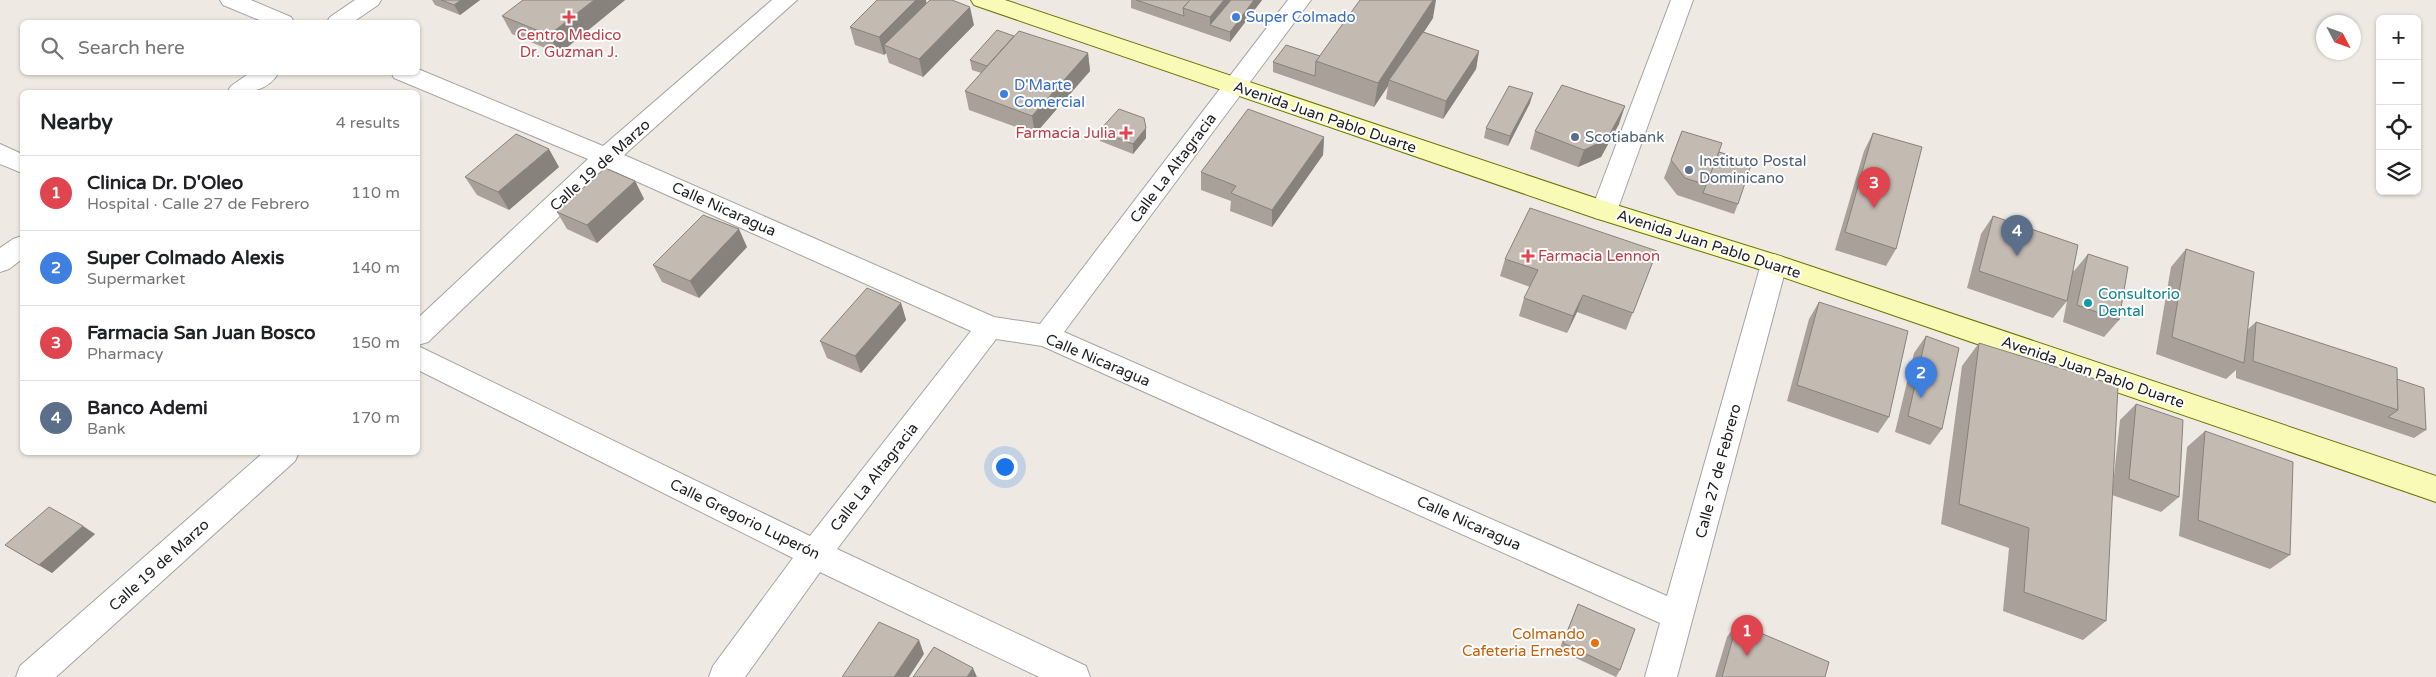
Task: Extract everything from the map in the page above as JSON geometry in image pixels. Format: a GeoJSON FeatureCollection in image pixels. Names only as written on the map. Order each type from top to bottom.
{"type":"FeatureCollection","features":[{"type":"Feature","properties":{"kind":"main road","name":"Avenida Juan Pablo Duarte"},"geometry":{"type":"LineString","coordinates":[[982,0],[1604,211],[1774,264],[2436,489]]}},
{"type":"Feature","properties":{"kind":"street"},"geometry":{"type":"LineString","coordinates":[[231,0],[278,20]]}},
{"type":"Feature","properties":{"kind":"street"},"geometry":{"type":"LineString","coordinates":[[341,20],[370,0]]}},
{"type":"Feature","properties":{"kind":"street","name":"Calle 19 de Marzo"},"geometry":{"type":"LineString","coordinates":[[420,332],[606,157],[786,0]]}},
{"type":"Feature","properties":{"kind":"street","name":"Calle La Altagracia"},"geometry":{"type":"LineString","coordinates":[[1046,336],[1300,0]]}},
{"type":"Feature","properties":{"kind":"street"},"geometry":{"type":"LineString","coordinates":[[1604,211],[1682,0]]}},
{"type":"Feature","properties":{"kind":"street"},"geometry":{"type":"LineString","coordinates":[[242,90],[264,75]]}},
{"type":"Feature","properties":{"kind":"street","name":"Calle Nicaragua"},"geometry":{"type":"LineString","coordinates":[[409,75],[606,157],[990,327],[1046,336],[1678,616]]}},
{"type":"Feature","properties":{"kind":"street"},"geometry":{"type":"LineString","coordinates":[[0,153],[20,163]]}},
{"type":"Feature","properties":{"kind":"street"},"geometry":{"type":"LineString","coordinates":[[0,262],[20,247]]}},
{"type":"Feature","properties":{"kind":"street","name":"Calle 27 de Febrero"},"geometry":{"type":"LineString","coordinates":[[1661,677],[1774,264]]}},
{"type":"Feature","properties":{"kind":"street","name":"Calle La Altagracia"},"geometry":{"type":"LineString","coordinates":[[725,677],[815,554],[990,327]]}},
{"type":"Feature","properties":{"kind":"street","name":"Calle Gregorio Luperón"},"geometry":{"type":"LineString","coordinates":[[420,358],[815,554],[1074,677]]}},
{"type":"Feature","properties":{"kind":"street","name":"Calle 19 de Marzo"},"geometry":{"type":"LineString","coordinates":[[32,677],[282,455]]}},
{"type":"Feature","properties":{"kind":"building"},"geometry":{"type":"Polygon","coordinates":[[[441,0],[461,0],[454,5],[441,0]]]}},
{"type":"Feature","properties":{"kind":"building"},"geometry":{"type":"Polygon","coordinates":[[[523,0],[594,0],[549,35],[502,16],[523,0]]]}},
{"type":"Feature","properties":{"kind":"building"},"geometry":{"type":"Polygon","coordinates":[[[877,0],[916,0],[879,37],[850,27],[877,0]]]}},
{"type":"Feature","properties":{"kind":"building"},"geometry":{"type":"Polygon","coordinates":[[[930,0],[952,0],[970,7],[919,59],[884,45],[930,0]]]}},
{"type":"Feature","properties":{"kind":"building"},"geometry":{"type":"Polygon","coordinates":[[[1136,0],[1190,0],[1183,8],[1184,16],[1136,0]]]}},
{"type":"Feature","properties":{"kind":"building"},"geometry":{"type":"Polygon","coordinates":[[[1190,0],[1224,0],[1210,17],[1183,8],[1190,0]]]}},
{"type":"Feature","properties":{"kind":"building"},"geometry":{"type":"Polygon","coordinates":[[[1231,0],[1254,0],[1230,32],[1210,25],[1231,0]]]}},
{"type":"Feature","properties":{"kind":"building"},"geometry":{"type":"Polygon","coordinates":[[[1360,0],[1433,0],[1378,83],[1316,61],[1360,0]]]}},
{"type":"Feature","properties":{"kind":"building"},"geometry":{"type":"Polygon","coordinates":[[[997,30],[1014,36],[987,66],[970,60],[997,30]]]}},
{"type":"Feature","properties":{"kind":"building"},"geometry":{"type":"Polygon","coordinates":[[[1019,31],[1088,53],[1032,116],[965,91],[1019,31]]]}},
{"type":"Feature","properties":{"kind":"building"},"geometry":{"type":"Polygon","coordinates":[[[1423,32],[1479,51],[1446,101],[1389,80],[1423,32]]]}},
{"type":"Feature","properties":{"kind":"building"},"geometry":{"type":"Polygon","coordinates":[[[1286,45],[1320,56],[1316,61],[1315,76],[1273,62],[1286,45]]]}},
{"type":"Feature","properties":{"kind":"building"},"geometry":{"type":"Polygon","coordinates":[[[1562,85],[1625,106],[1607,139],[1584,150],[1535,131],[1562,85]]]}},
{"type":"Feature","properties":{"kind":"building"},"geometry":{"type":"Polygon","coordinates":[[[1509,86],[1533,93],[1510,136],[1486,128],[1509,86]]]}},
{"type":"Feature","properties":{"kind":"building"},"geometry":{"type":"Polygon","coordinates":[[[1119,109],[1144,118],[1146,128],[1133,144],[1099,131],[1119,109]]]}},
{"type":"Feature","properties":{"kind":"building"},"geometry":{"type":"Polygon","coordinates":[[[1248,109],[1324,137],[1272,210],[1231,193],[1236,186],[1201,172],[1248,109]]]}},
{"type":"Feature","properties":{"kind":"building"},"geometry":{"type":"Polygon","coordinates":[[[1682,131],[1722,143],[1707,185],[1685,178],[1671,160],[1682,131]]]}},
{"type":"Feature","properties":{"kind":"building"},"geometry":{"type":"Polygon","coordinates":[[[1873,133],[1922,147],[1896,249],[1845,232],[1873,133]]]}},
{"type":"Feature","properties":{"kind":"building"},"geometry":{"type":"Polygon","coordinates":[[[516,134],[549,149],[498,192],[465,177],[516,134]]]}},
{"type":"Feature","properties":{"kind":"building"},"geometry":{"type":"Polygon","coordinates":[[[1719,152],[1752,162],[1738,204],[1703,193],[1719,152]]]}},
{"type":"Feature","properties":{"kind":"building"},"geometry":{"type":"Polygon","coordinates":[[[605,168],[635,181],[587,225],[557,212],[605,168]]]}},
{"type":"Feature","properties":{"kind":"building"},"geometry":{"type":"Polygon","coordinates":[[[1530,208],[1657,251],[1633,313],[1583,295],[1573,316],[1524,298],[1538,270],[1505,259],[1530,208]]]}},
{"type":"Feature","properties":{"kind":"building"},"geometry":{"type":"Polygon","coordinates":[[[703,215],[739,229],[690,281],[653,265],[703,215]]]}},
{"type":"Feature","properties":{"kind":"building"},"geometry":{"type":"Polygon","coordinates":[[[1993,216],[2078,245],[2067,301],[1979,271],[1993,216]]]}},
{"type":"Feature","properties":{"kind":"building"},"geometry":{"type":"Polygon","coordinates":[[[2186,249],[2254,272],[2244,363],[2172,337],[2186,249]]]}},
{"type":"Feature","properties":{"kind":"building"},"geometry":{"type":"Polygon","coordinates":[[[2088,254],[2128,267],[2119,320],[2077,305],[2088,254]]]}},
{"type":"Feature","properties":{"kind":"building"},"geometry":{"type":"Polygon","coordinates":[[[867,288],[901,303],[855,356],[820,341],[867,288]]]}},
{"type":"Feature","properties":{"kind":"building"},"geometry":{"type":"Polygon","coordinates":[[[1819,302],[1908,331],[1889,417],[1797,385],[1819,302]]]}},
{"type":"Feature","properties":{"kind":"building"},"geometry":{"type":"Polygon","coordinates":[[[2256,322],[2397,368],[2398,410],[2253,361],[2256,322]]]}},
{"type":"Feature","properties":{"kind":"building"},"geometry":{"type":"Polygon","coordinates":[[[1926,336],[1959,348],[1942,429],[1908,416],[1926,336]]]}},
{"type":"Feature","properties":{"kind":"building"},"geometry":{"type":"Polygon","coordinates":[[[1979,343],[2118,386],[2106,621],[2024,592],[2029,528],[1959,504],[1979,343]]]}},
{"type":"Feature","properties":{"kind":"building"},"geometry":{"type":"Polygon","coordinates":[[[2397,379],[2424,388],[2426,430],[2388,417],[2398,410],[2397,379]]]}},
{"type":"Feature","properties":{"kind":"building"},"geometry":{"type":"Polygon","coordinates":[[[2136,404],[2183,420],[2179,497],[2129,479],[2136,404]]]}},
{"type":"Feature","properties":{"kind":"building"},"geometry":{"type":"Polygon","coordinates":[[[2205,431],[2293,462],[2290,555],[2198,520],[2205,431]]]}},
{"type":"Feature","properties":{"kind":"building"},"geometry":{"type":"Polygon","coordinates":[[[49,507],[83,526],[39,565],[5,545],[49,507]]]}},
{"type":"Feature","properties":{"kind":"building","name":"Colmando Cafeteria Ernesto"},"geometry":{"type":"Polygon","coordinates":[[[1578,604],[1635,629],[1620,670],[1563,643],[1578,604]]]}},
{"type":"Feature","properties":{"kind":"building"},"geometry":{"type":"Polygon","coordinates":[[[879,622],[919,640],[894,677],[842,677],[879,622]]]}},
{"type":"Feature","properties":{"kind":"building"},"geometry":{"type":"Polygon","coordinates":[[[1737,623],[1829,662],[1825,677],[1722,677],[1737,623]]]}},
{"type":"Feature","properties":{"kind":"building"},"geometry":{"type":"Polygon","coordinates":[[[934,647],[973,668],[967,677],[913,677],[934,647]]]}},
{"type":"Feature","properties":{"kind":"place","name":"Centro Medico Dr. Guzman J."},"geometry":{"type":"Point","coordinates":[569,17]}},
{"type":"Feature","properties":{"kind":"place","name":"Super Colmado"},"geometry":{"type":"Point","coordinates":[1236,17]}},
{"type":"Feature","properties":{"kind":"place","name":"D'Marte Comercial"},"geometry":{"type":"Point","coordinates":[1004,94]}},
{"type":"Feature","properties":{"kind":"place","name":"Farmacia Julia"},"geometry":{"type":"Point","coordinates":[1126,133]}},
{"type":"Feature","properties":{"kind":"place","name":"Scotiabank"},"geometry":{"type":"Point","coordinates":[1575,137]}},
{"type":"Feature","properties":{"kind":"place","name":"Instituto Postal Dominicano"},"geometry":{"type":"Point","coordinates":[1689,170]}},
{"type":"Feature","properties":{"kind":"place","name":"Farmacia San Juan Bosco"},"geometry":{"type":"Point","coordinates":[1874,208]}},
{"type":"Feature","properties":{"kind":"place","name":"Farmacia Lennon"},"geometry":{"type":"Point","coordinates":[1528,256]}},
{"type":"Feature","properties":{"kind":"place","name":"Banco Ademi"},"geometry":{"type":"Point","coordinates":[2017,256]}},
{"type":"Feature","properties":{"kind":"place","name":"Consultorio Dental"},"geometry":{"type":"Point","coordinates":[2088,303]}},
{"type":"Feature","properties":{"kind":"place","name":"Super Colmado Alexis"},"geometry":{"type":"Point","coordinates":[1921,398]}},
{"type":"Feature","properties":{"kind":"place","name":"Colmando Cafeteria Ernesto"},"geometry":{"type":"Point","coordinates":[1595,643]}},
{"type":"Feature","properties":{"kind":"place","name":"Clinica Dr. D'Oleo"},"geometry":{"type":"Point","coordinates":[1747,656]}}]}
